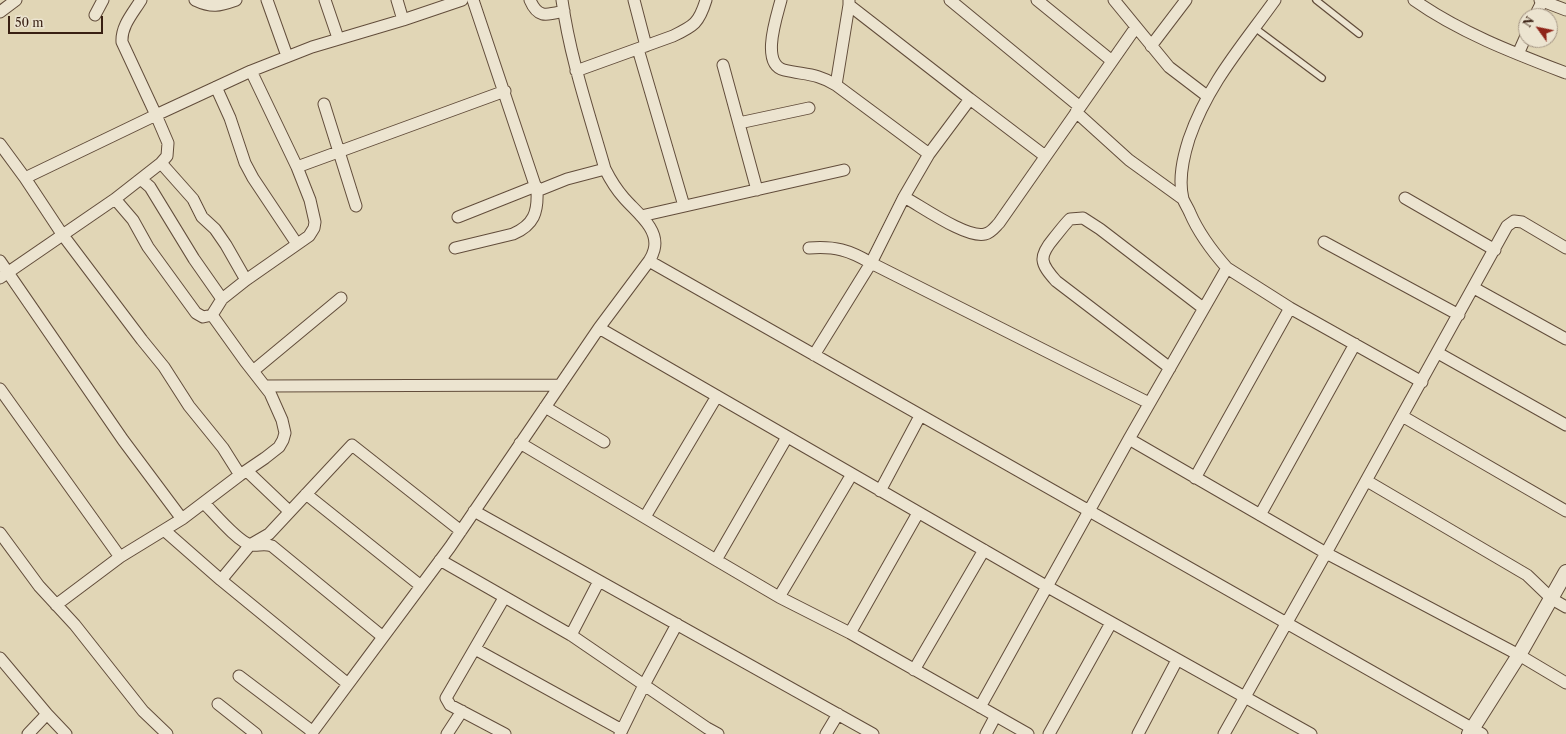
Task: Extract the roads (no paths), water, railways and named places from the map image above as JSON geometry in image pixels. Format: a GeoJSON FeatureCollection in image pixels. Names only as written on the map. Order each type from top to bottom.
{"type":"FeatureCollection","features":[{"type":"Feature","properties":{"kind":"street"},"geometry":{"type":"LineString","coordinates":[[0,12],[16,0]]}},
{"type":"Feature","properties":{"kind":"street"},"geometry":{"type":"LineString","coordinates":[[95,15],[103,0]]}},
{"type":"Feature","properties":{"kind":"street"},"geometry":{"type":"LineString","coordinates":[[4,275],[142,180],[161,164],[167,156],[168,143],[122,42],[124,28],[141,0]]}},
{"type":"Feature","properties":{"kind":"street"},"geometry":{"type":"LineString","coordinates":[[195,0],[212,6],[236,0]]}},
{"type":"Feature","properties":{"kind":"street"},"geometry":{"type":"LineString","coordinates":[[267,0],[287,56]]}},
{"type":"Feature","properties":{"kind":"street"},"geometry":{"type":"LineString","coordinates":[[325,0],[338,38]]}},
{"type":"Feature","properties":{"kind":"street"},"geometry":{"type":"LineString","coordinates":[[397,0],[403,20]]}},
{"type":"Feature","properties":{"kind":"street"},"geometry":{"type":"LineString","coordinates":[[25,178],[216,87],[287,56],[338,38],[403,20],[462,0]]}},
{"type":"Feature","properties":{"kind":"street"},"geometry":{"type":"LineString","coordinates":[[456,248],[513,234],[522,230],[527,226],[536,212],[537,188],[473,0]]}},
{"type":"Feature","properties":{"kind":"street"},"geometry":{"type":"LineString","coordinates":[[239,676],[312,733],[440,560],[559,385],[649,261],[654,248],[654,238],[650,228],[612,183],[605,169],[576,71],[563,6],[546,15],[541,15],[535,9],[530,0]]}},
{"type":"Feature","properties":{"kind":"street"},"geometry":{"type":"LineString","coordinates":[[634,0],[642,47],[684,206]]}},
{"type":"Feature","properties":{"kind":"street"},"geometry":{"type":"LineString","coordinates":[[576,71],[673,36],[696,23],[703,11],[706,0]]}},
{"type":"Feature","properties":{"kind":"street"},"geometry":{"type":"LineString","coordinates":[[781,0],[772,47],[772,60],[775,65],[784,70],[813,74],[824,78],[836,85],[929,154]]}},
{"type":"Feature","properties":{"kind":"street"},"geometry":{"type":"LineString","coordinates":[[950,0],[1078,109],[1130,160],[1183,199]]}},
{"type":"Feature","properties":{"kind":"street"},"geometry":{"type":"LineString","coordinates":[[1037,0],[1112,61]]}},
{"type":"Feature","properties":{"kind":"street"},"geometry":{"type":"LineString","coordinates":[[1114,0],[1150,46],[1169,67],[1207,96]]}},
{"type":"Feature","properties":{"kind":"street"},"geometry":{"type":"LineString","coordinates":[[1150,46],[1186,0]]}},
{"type":"Feature","properties":{"kind":"street"},"geometry":{"type":"LineString","coordinates":[[1275,0],[1225,68],[1207,96],[1183,156],[1181,178],[1183,199],[1198,231],[1211,250],[1227,268],[1290,308],[1422,382]]}},
{"type":"Feature","properties":{"kind":"street"},"geometry":{"type":"LineString","coordinates":[[1414,0],[1457,26],[1518,54],[1566,73]]}},
{"type":"Feature","properties":{"kind":"street"},"geometry":{"type":"LineString","coordinates":[[1542,0],[1566,10]]}},
{"type":"Feature","properties":{"kind":"street"},"geometry":{"type":"LineString","coordinates":[[836,85],[849,2],[970,99],[1045,156]]}},
{"type":"Feature","properties":{"kind":"street"},"geometry":{"type":"LineString","coordinates":[[904,197],[970,234],[986,234],[992,231],[1136,27]]}},
{"type":"Feature","properties":{"kind":"street"},"geometry":{"type":"LineString","coordinates":[[1518,54],[1521,48]]}},
{"type":"Feature","properties":{"kind":"street"},"geometry":{"type":"LineString","coordinates":[[723,65],[757,190]]}},
{"type":"Feature","properties":{"kind":"street"},"geometry":{"type":"LineString","coordinates":[[115,199],[133,220],[148,247],[196,313],[203,317],[212,315],[222,298],[312,232],[315,222],[310,200],[297,167],[251,71]]}},
{"type":"Feature","properties":{"kind":"street"},"geometry":{"type":"LineString","coordinates":[[216,87],[230,118],[245,163],[253,178],[297,244]]}},
{"type":"Feature","properties":{"kind":"street"},"geometry":{"type":"LineString","coordinates":[[297,167],[505,91]]}},
{"type":"Feature","properties":{"kind":"street"},"geometry":{"type":"LineString","coordinates":[[814,355],[871,264],[904,197],[929,154],[970,99]]}},
{"type":"Feature","properties":{"kind":"street"},"geometry":{"type":"LineString","coordinates":[[324,104],[356,206]]}},
{"type":"Feature","properties":{"kind":"street"},"geometry":{"type":"LineString","coordinates":[[739,123],[808,108]]}},
{"type":"Feature","properties":{"kind":"street"},"geometry":{"type":"LineString","coordinates":[[0,144],[25,178],[62,234],[164,367],[189,406],[244,473],[290,511]]}},
{"type":"Feature","properties":{"kind":"street"},"geometry":{"type":"LineString","coordinates":[[161,164],[192,199],[202,216],[215,229],[246,280]]}},
{"type":"Feature","properties":{"kind":"street"},"geometry":{"type":"LineString","coordinates":[[458,217],[537,188],[605,169]]}},
{"type":"Feature","properties":{"kind":"street"},"geometry":{"type":"LineString","coordinates":[[641,216],[844,170]]}},
{"type":"Feature","properties":{"kind":"street"},"geometry":{"type":"LineString","coordinates":[[142,180],[150,187],[194,259],[222,298]]}},
{"type":"Feature","properties":{"kind":"street"},"geometry":{"type":"LineString","coordinates":[[1405,198],[1495,250]]}},
{"type":"Feature","properties":{"kind":"street"},"geometry":{"type":"LineString","coordinates":[[1170,368],[1056,281],[1048,273],[1044,264],[1042,258],[1044,250],[1070,219],[1083,218],[1100,228],[1203,308]]}},
{"type":"Feature","properties":{"kind":"street"},"geometry":{"type":"LineString","coordinates":[[1224,734],[1367,481],[1507,226],[1514,221],[1522,222],[1566,248]]}},
{"type":"Feature","properties":{"kind":"street"},"geometry":{"type":"LineString","coordinates":[[1324,242],[1459,315]]}},
{"type":"Feature","properties":{"kind":"street"},"geometry":{"type":"LineString","coordinates":[[809,248],[822,247],[846,250],[871,264],[1149,403]]}},
{"type":"Feature","properties":{"kind":"street"},"geometry":{"type":"LineString","coordinates":[[0,261],[4,275],[182,519]]}},
{"type":"Feature","properties":{"kind":"street"},"geometry":{"type":"LineString","coordinates":[[649,261],[920,416],[1089,510],[1474,732],[1552,599],[1566,572]]}},
{"type":"Feature","properties":{"kind":"street"},"geometry":{"type":"LineString","coordinates":[[980,707],[1128,439],[1227,268]]}},
{"type":"Feature","properties":{"kind":"street"},"geometry":{"type":"LineString","coordinates":[[1474,288],[1566,339]]}},
{"type":"Feature","properties":{"kind":"street"},"geometry":{"type":"LineString","coordinates":[[253,371],[341,298]]}},
{"type":"Feature","properties":{"kind":"street"},"geometry":{"type":"LineString","coordinates":[[1195,478],[1290,308]]}},
{"type":"Feature","properties":{"kind":"street"},"geometry":{"type":"LineString","coordinates":[[56,605],[120,557],[182,519],[266,458],[279,447],[283,440],[285,433],[282,420],[270,393],[212,315]]}},
{"type":"Feature","properties":{"kind":"street"},"geometry":{"type":"LineString","coordinates":[[599,328],[1046,586],[1244,698],[1311,734]]}},
{"type":"Feature","properties":{"kind":"street"},"geometry":{"type":"LineString","coordinates":[[1260,515],[1355,344]]}},
{"type":"Feature","properties":{"kind":"street"},"geometry":{"type":"LineString","coordinates":[[1438,353],[1566,425]]}},
{"type":"Feature","properties":{"kind":"street"},"geometry":{"type":"LineString","coordinates":[[265,386],[559,385]]}},
{"type":"Feature","properties":{"kind":"street"},"geometry":{"type":"LineString","coordinates":[[0,389],[120,557]]}},
{"type":"Feature","properties":{"kind":"street"},"geometry":{"type":"LineString","coordinates":[[645,517],[717,396]]}},
{"type":"Feature","properties":{"kind":"street"},"geometry":{"type":"LineString","coordinates":[[544,407],[604,442]]}},
{"type":"Feature","properties":{"kind":"street"},"geometry":{"type":"LineString","coordinates":[[880,491],[920,416]]}},
{"type":"Feature","properties":{"kind":"street"},"geometry":{"type":"LineString","coordinates":[[1402,416],[1566,511]]}},
{"type":"Feature","properties":{"kind":"street"},"geometry":{"type":"LineString","coordinates":[[716,560],[787,437]]}},
{"type":"Feature","properties":{"kind":"street"},"geometry":{"type":"LineString","coordinates":[[1128,439],[1326,553],[1519,655],[1566,683]]}},
{"type":"Feature","properties":{"kind":"street"},"geometry":{"type":"LineString","coordinates":[[520,443],[779,597],[850,633],[995,717],[1028,734]]}},
{"type":"Feature","properties":{"kind":"street"},"geometry":{"type":"LineString","coordinates":[[221,580],[250,545],[269,534],[352,446],[461,530]]}},
{"type":"Feature","properties":{"kind":"street"},"geometry":{"type":"LineString","coordinates":[[779,597],[852,474]]}},
{"type":"Feature","properties":{"kind":"street"},"geometry":{"type":"LineString","coordinates":[[1367,481],[1527,575],[1552,599],[1566,607]]}},
{"type":"Feature","properties":{"kind":"street"},"geometry":{"type":"LineString","coordinates":[[306,494],[421,586]]}},
{"type":"Feature","properties":{"kind":"street"},"geometry":{"type":"LineString","coordinates":[[204,503],[240,539],[250,545],[268,544],[272,546],[383,637]]}},
{"type":"Feature","properties":{"kind":"street"},"geometry":{"type":"LineString","coordinates":[[474,511],[874,734]]}},
{"type":"Feature","properties":{"kind":"street"},"geometry":{"type":"LineString","coordinates":[[850,633],[918,513]]}},
{"type":"Feature","properties":{"kind":"street"},"geometry":{"type":"LineString","coordinates":[[164,530],[221,580],[348,684]]}},
{"type":"Feature","properties":{"kind":"street"},"geometry":{"type":"LineString","coordinates":[[0,533],[39,586],[75,625],[143,711],[167,734]]}},
{"type":"Feature","properties":{"kind":"street"},"geometry":{"type":"LineString","coordinates":[[914,670],[984,550]]}},
{"type":"Feature","properties":{"kind":"street"},"geometry":{"type":"LineString","coordinates":[[440,560],[571,635],[644,685],[706,731],[718,734]]}},
{"type":"Feature","properties":{"kind":"street"},"geometry":{"type":"LineString","coordinates":[[571,635],[599,581]]}},
{"type":"Feature","properties":{"kind":"street"},"geometry":{"type":"LineString","coordinates":[[504,598],[476,649],[446,698],[450,705],[505,734]]}},
{"type":"Feature","properties":{"kind":"street"},"geometry":{"type":"LineString","coordinates":[[1049,734],[1112,623]]}},
{"type":"Feature","properties":{"kind":"street"},"geometry":{"type":"LineString","coordinates":[[476,649],[621,732],[644,685],[678,624]]}},
{"type":"Feature","properties":{"kind":"street"},"geometry":{"type":"LineString","coordinates":[[0,658],[47,714],[66,734]]}},
{"type":"Feature","properties":{"kind":"street"},"geometry":{"type":"LineString","coordinates":[[1138,734],[1177,660]]}},
{"type":"Feature","properties":{"kind":"street"},"geometry":{"type":"LineString","coordinates":[[218,704],[256,734]]}},
{"type":"Feature","properties":{"kind":"street"},"geometry":{"type":"LineString","coordinates":[[447,734],[462,711]]}},
{"type":"Feature","properties":{"kind":"street"},"geometry":{"type":"LineString","coordinates":[[28,734],[47,714]]}},
{"type":"Feature","properties":{"kind":"street"},"geometry":{"type":"LineString","coordinates":[[826,734],[838,714]]}},
{"type":"Feature","properties":{"kind":"street"},"geometry":{"type":"LineString","coordinates":[[986,734],[995,717]]}},
{"type":"Feature","properties":{"kind":"lane"},"geometry":{"type":"LineString","coordinates":[[1316,0],[1359,34]]}},
{"type":"Feature","properties":{"kind":"lane"},"geometry":{"type":"LineString","coordinates":[[1254,28],[1322,78]]}}]}
